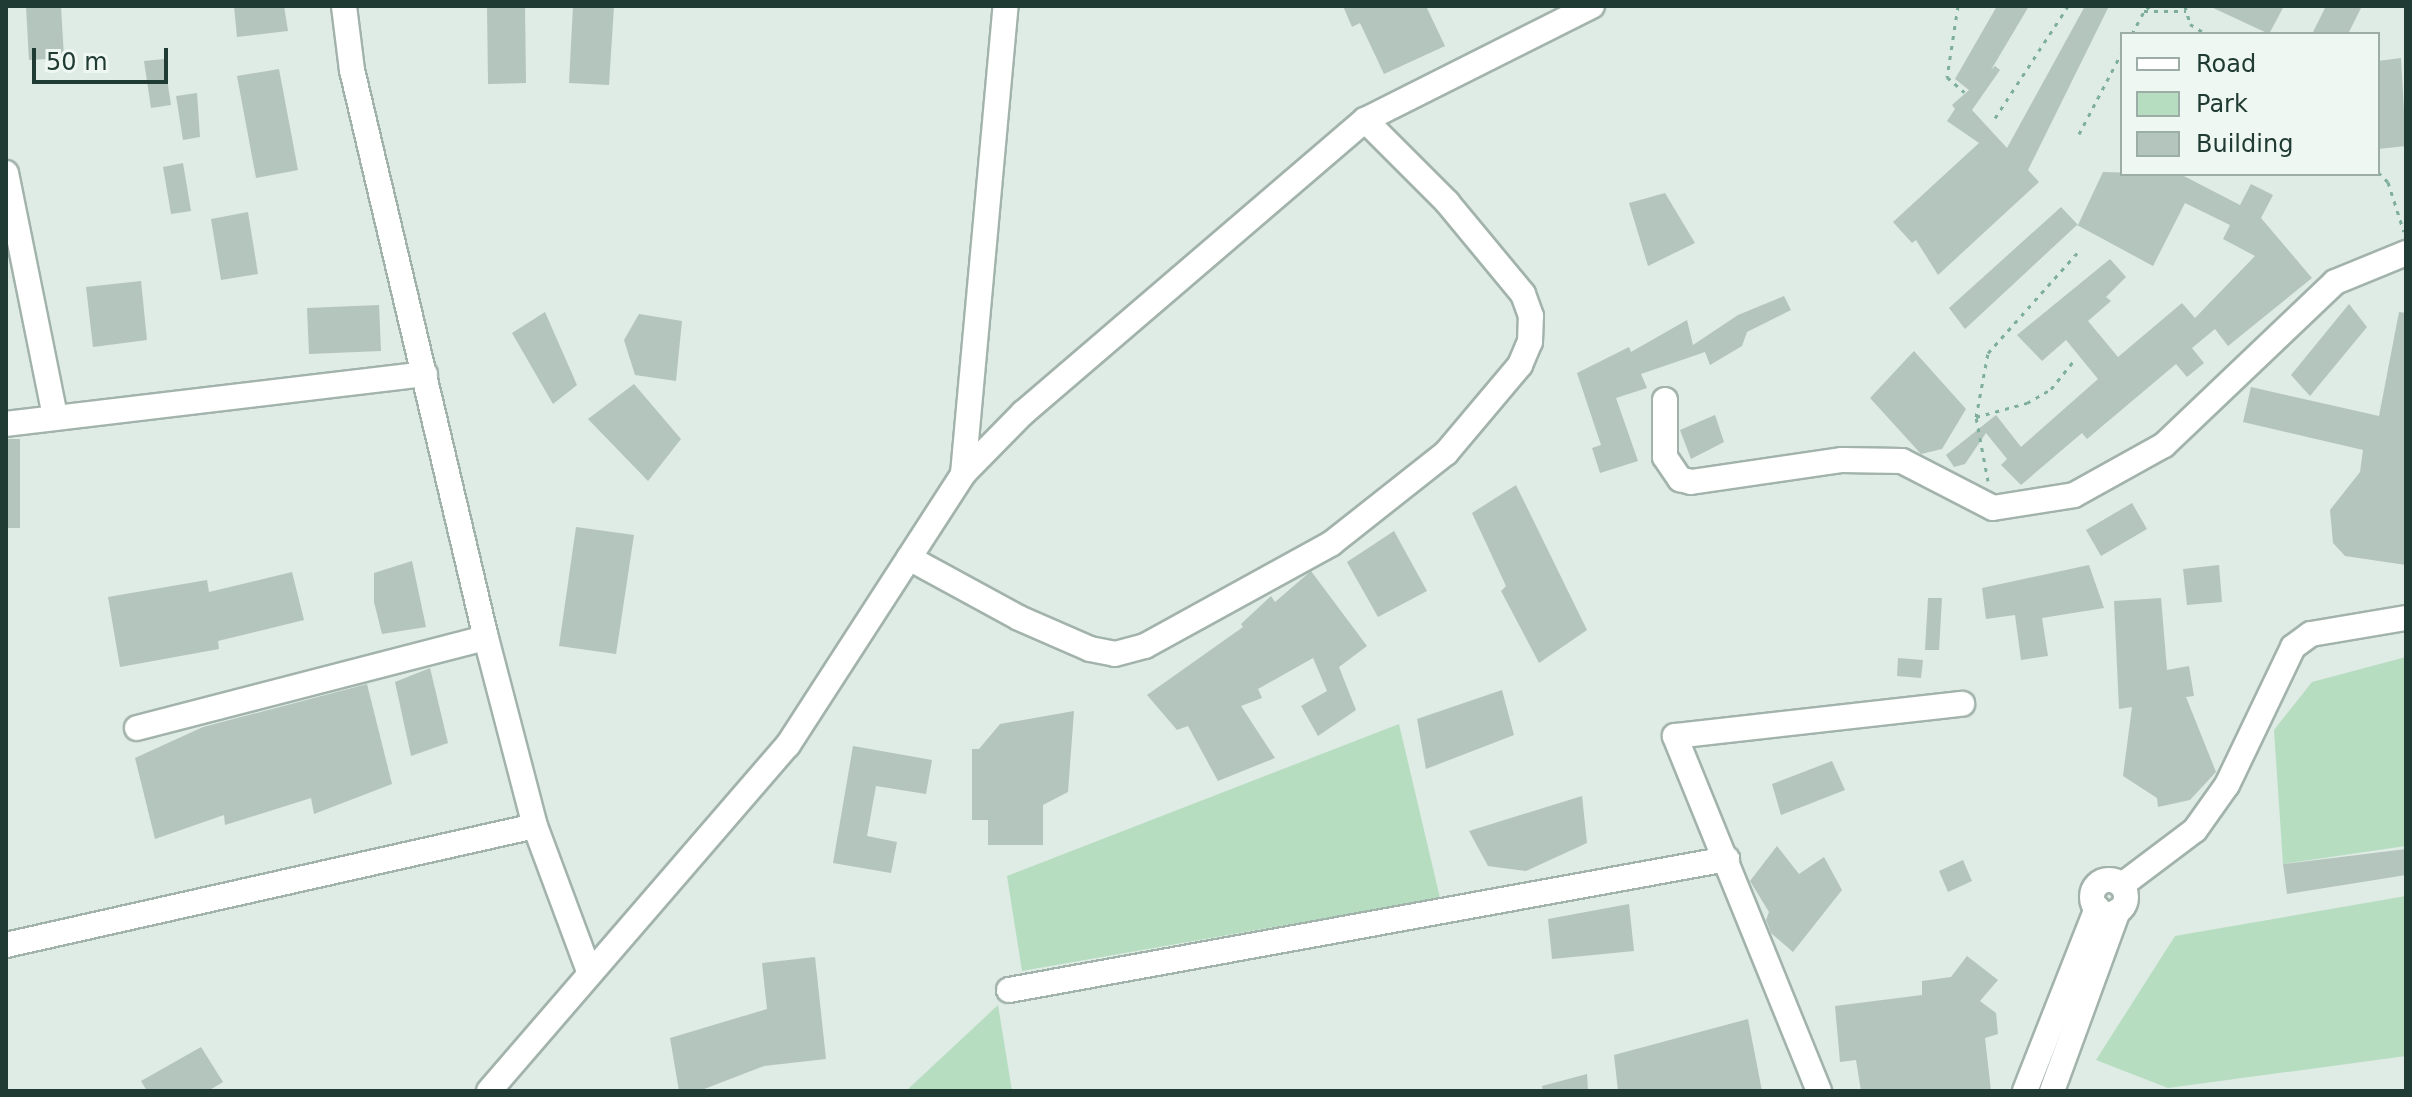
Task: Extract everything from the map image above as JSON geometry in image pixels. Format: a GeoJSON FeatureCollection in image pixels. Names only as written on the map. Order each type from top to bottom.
{"type":"FeatureCollection","features":[{"type":"Feature","properties":{"kind":"street"},"geometry":{"type":"LineString","coordinates":[[344,6],[352,70],[486,638],[535,826],[589,971]]}},
{"type":"Feature","properties":{"kind":"street"},"geometry":{"type":"LineString","coordinates":[[963,474],[1006,6]]}},
{"type":"Feature","properties":{"kind":"street"},"geometry":{"type":"LineString","coordinates":[[489,1091],[589,971],[788,745],[963,474],[1023,413],[1365,120],[1592,6]]}},
{"type":"Feature","properties":{"kind":"street"},"geometry":{"type":"LineString","coordinates":[[909,558],[1019,618],[1090,649],[1115,654],[1145,646],[1332,543],[1446,453],[1520,365],[1530,342],[1531,316],[1523,294],[1447,202],[1365,120]]}},
{"type":"Feature","properties":{"kind":"street"},"geometry":{"type":"LineString","coordinates":[[6,173],[55,417]]}},
{"type":"Feature","properties":{"kind":"street"},"geometry":{"type":"LineString","coordinates":[[1665,400],[1662,444],[1680,479],[1703,481],[1842,460],[1902,461],[1993,508],[2074,495],[2164,445],[2335,282],[2406,253]]}},
{"type":"Feature","properties":{"kind":"street"},"geometry":{"type":"LineString","coordinates":[[6,424],[425,374]]}},
{"type":"Feature","properties":{"kind":"street"},"geometry":{"type":"LineString","coordinates":[[2025,1091],[2107,910],[2126,899],[2122,885],[2195,830],[2227,785],[2293,647],[2311,634],[2406,618]]}},
{"type":"Feature","properties":{"kind":"street"},"geometry":{"type":"LineString","coordinates":[[137,728],[486,638]]}},
{"type":"Feature","properties":{"kind":"street"},"geometry":{"type":"LineString","coordinates":[[1819,1091],[1675,736],[1962,704]]}},
{"type":"Feature","properties":{"kind":"street"},"geometry":{"type":"LineString","coordinates":[[6,945],[535,826]]}},
{"type":"Feature","properties":{"kind":"street"},"geometry":{"type":"LineString","coordinates":[[1009,990],[1727,859]]}},
{"type":"Feature","properties":{"kind":"street"},"geometry":{"type":"LineString","coordinates":[[2052,1091],[2107,910]]}},
{"type":"Feature","properties":{"kind":"path"},"geometry":{"type":"LineString","coordinates":[[1958,6],[1947,77],[1964,92]]}},
{"type":"Feature","properties":{"kind":"path"},"geometry":{"type":"LineString","coordinates":[[1995,118],[2068,6]]}},
{"type":"Feature","properties":{"kind":"path"},"geometry":{"type":"LineString","coordinates":[[2133,32],[2150,6]]}},
{"type":"Feature","properties":{"kind":"path"},"geometry":{"type":"LineString","coordinates":[[2144,11],[2186,9],[2190,24],[2203,32]]}},
{"type":"Feature","properties":{"kind":"path"},"geometry":{"type":"LineString","coordinates":[[2079,134],[2120,56]]}},
{"type":"Feature","properties":{"kind":"path"},"geometry":{"type":"LineString","coordinates":[[2380,174],[2388,182],[2406,239]]}},
{"type":"Feature","properties":{"kind":"path"},"geometry":{"type":"LineString","coordinates":[[1993,508],[1976,417],[1988,353],[2077,253]]}},
{"type":"Feature","properties":{"kind":"path"},"geometry":{"type":"LineString","coordinates":[[1976,417],[2027,403],[2051,389],[2073,362]]}},
{"type":"Feature","properties":{"kind":"green space"},"geometry":{"type":"Polygon","coordinates":[[[2406,657],[2406,846],[2283,864],[2274,730],[2312,682],[2406,657]]]}},
{"type":"Feature","properties":{"kind":"green space"},"geometry":{"type":"Polygon","coordinates":[[[1399,724],[1440,898],[1022,971],[1007,876],[1399,724]]]}},
{"type":"Feature","properties":{"kind":"green space"},"geometry":{"type":"Polygon","coordinates":[[[2406,896],[2406,1056],[2168,1088],[2096,1060],[2175,936],[2406,896]]]}},
{"type":"Feature","properties":{"kind":"green space"},"geometry":{"type":"Polygon","coordinates":[[[998,1005],[1012,1091],[906,1091],[998,1005]]]}},
{"type":"Feature","properties":{"kind":"building"},"geometry":{"type":"Polygon","coordinates":[[[26,6],[61,6],[64,58],[29,60],[26,6]]]}},
{"type":"Feature","properties":{"kind":"building"},"geometry":{"type":"Polygon","coordinates":[[[234,6],[284,6],[288,31],[237,37],[234,6]]]}},
{"type":"Feature","properties":{"kind":"building"},"geometry":{"type":"Polygon","coordinates":[[[487,6],[525,6],[526,83],[488,84],[487,6]]]}},
{"type":"Feature","properties":{"kind":"building"},"geometry":{"type":"Polygon","coordinates":[[[573,6],[614,6],[609,85],[569,83],[573,6]]]}},
{"type":"Feature","properties":{"kind":"building"},"geometry":{"type":"Polygon","coordinates":[[[1343,6],[1426,6],[1445,46],[1384,74],[1360,23],[1352,27],[1343,6]]]}},
{"type":"Feature","properties":{"kind":"building"},"geometry":{"type":"Polygon","coordinates":[[[1997,6],[2029,6],[1991,70],[1995,66],[2000,70],[1972,110],[2007,148],[2085,6],[2109,6],[2028,170],[2039,182],[1938,275],[1916,240],[1912,243],[1893,222],[1979,143],[1947,121],[1955,109],[1952,105],[1969,90],[1955,79],[1997,6]]]}},
{"type":"Feature","properties":{"kind":"building"},"geometry":{"type":"Polygon","coordinates":[[[2209,6],[2284,6],[2270,32],[2209,6]]]}},
{"type":"Feature","properties":{"kind":"building"},"geometry":{"type":"Polygon","coordinates":[[[2326,6],[2362,6],[2349,32],[2313,32],[2326,6]]]}},
{"type":"Feature","properties":{"kind":"building"},"geometry":{"type":"Polygon","coordinates":[[[2401,58],[2406,146],[2380,149],[2380,61],[2401,58]]]}},
{"type":"Feature","properties":{"kind":"building"},"geometry":{"type":"Polygon","coordinates":[[[164,59],[171,105],[151,108],[144,61],[164,59]]]}},
{"type":"Feature","properties":{"kind":"building"},"geometry":{"type":"Polygon","coordinates":[[[279,69],[298,170],[256,178],[237,76],[279,69]]]}},
{"type":"Feature","properties":{"kind":"building"},"geometry":{"type":"Polygon","coordinates":[[[197,93],[200,137],[183,140],[176,96],[197,93]]]}},
{"type":"Feature","properties":{"kind":"building"},"geometry":{"type":"Polygon","coordinates":[[[183,163],[191,211],[171,214],[163,167],[183,163]]]}},
{"type":"Feature","properties":{"kind":"building"},"geometry":{"type":"Polygon","coordinates":[[[2103,172],[2120,172],[2120,176],[2184,176],[2240,205],[2251,184],[2273,195],[2261,218],[2312,278],[2228,346],[2215,329],[2192,348],[2204,363],[2187,377],[2176,364],[2087,439],[2082,433],[2021,485],[2001,465],[2007,459],[1986,433],[1965,464],[1954,467],[1946,455],[1996,415],[2021,447],[2098,379],[2066,340],[2042,361],[2017,335],[2110,259],[2126,277],[2106,297],[2111,301],[2088,321],[2118,357],[2182,303],[2195,318],[2255,256],[2223,239],[2230,225],[2185,203],[2153,266],[2077,225],[1965,329],[1949,308],[2061,207],[2078,225],[2103,172]]]}},
{"type":"Feature","properties":{"kind":"building"},"geometry":{"type":"Polygon","coordinates":[[[1665,193],[1695,243],[1648,266],[1629,203],[1665,193]]]}},
{"type":"Feature","properties":{"kind":"building"},"geometry":{"type":"Polygon","coordinates":[[[248,212],[258,274],[221,280],[211,219],[248,212]]]}},
{"type":"Feature","properties":{"kind":"building"},"geometry":{"type":"Polygon","coordinates":[[[141,281],[147,340],[93,347],[86,287],[141,281]]]}},
{"type":"Feature","properties":{"kind":"building"},"geometry":{"type":"Polygon","coordinates":[[[1784,296],[1791,310],[1747,332],[1742,346],[1710,365],[1705,352],[1641,374],[1647,388],[1616,398],[1638,461],[1600,473],[1592,448],[1601,445],[1577,373],[1629,347],[1631,352],[1687,320],[1693,345],[1738,315],[1784,296]]]}},
{"type":"Feature","properties":{"kind":"building"},"geometry":{"type":"Polygon","coordinates":[[[2349,304],[2367,327],[2310,396],[2291,375],[2349,304]]]}},
{"type":"Feature","properties":{"kind":"building"},"geometry":{"type":"Polygon","coordinates":[[[379,305],[381,351],[309,354],[307,308],[379,305]]]}},
{"type":"Feature","properties":{"kind":"building"},"geometry":{"type":"Polygon","coordinates":[[[545,312],[577,385],[553,404],[512,333],[545,312]]]}},
{"type":"Feature","properties":{"kind":"building"},"geometry":{"type":"Polygon","coordinates":[[[2399,312],[2406,313],[2406,565],[2345,556],[2333,543],[2330,510],[2360,472],[2363,450],[2243,422],[2251,387],[2379,416],[2399,312]]]}},
{"type":"Feature","properties":{"kind":"building"},"geometry":{"type":"Polygon","coordinates":[[[639,314],[682,321],[676,381],[635,375],[624,340],[639,314]]]}},
{"type":"Feature","properties":{"kind":"building"},"geometry":{"type":"Polygon","coordinates":[[[1914,351],[1966,409],[1942,449],[1921,454],[1870,398],[1914,351]]]}},
{"type":"Feature","properties":{"kind":"building"},"geometry":{"type":"Polygon","coordinates":[[[634,384],[681,439],[648,481],[588,419],[634,384]]]}},
{"type":"Feature","properties":{"kind":"building"},"geometry":{"type":"Polygon","coordinates":[[[1715,415],[1724,442],[1691,459],[1680,430],[1715,415]]]}},
{"type":"Feature","properties":{"kind":"building"},"geometry":{"type":"Polygon","coordinates":[[[6,439],[20,439],[20,528],[6,528],[6,439]]]}},
{"type":"Feature","properties":{"kind":"building"},"geometry":{"type":"Polygon","coordinates":[[[1516,485],[1587,630],[1539,663],[1501,591],[1506,586],[1472,513],[1516,485]]]}},
{"type":"Feature","properties":{"kind":"building"},"geometry":{"type":"Polygon","coordinates":[[[2132,503],[2147,529],[2101,556],[2086,530],[2132,503]]]}},
{"type":"Feature","properties":{"kind":"building"},"geometry":{"type":"Polygon","coordinates":[[[576,527],[634,535],[616,654],[559,646],[576,527]]]}},
{"type":"Feature","properties":{"kind":"building"},"geometry":{"type":"Polygon","coordinates":[[[1394,531],[1427,591],[1378,617],[1347,562],[1394,531]]]}},
{"type":"Feature","properties":{"kind":"building"},"geometry":{"type":"Polygon","coordinates":[[[412,561],[426,627],[382,634],[374,602],[374,573],[412,561]]]}},
{"type":"Feature","properties":{"kind":"building"},"geometry":{"type":"Polygon","coordinates":[[[2089,565],[2104,608],[2042,618],[2048,656],[2021,660],[2015,615],[1986,619],[1982,588],[2089,565]]]}},
{"type":"Feature","properties":{"kind":"building"},"geometry":{"type":"Polygon","coordinates":[[[2219,565],[2222,602],[2187,605],[2183,569],[2219,565]]]}},
{"type":"Feature","properties":{"kind":"building"},"geometry":{"type":"Polygon","coordinates":[[[1311,571],[1367,646],[1339,667],[1356,710],[1318,736],[1301,706],[1327,691],[1313,658],[1258,689],[1262,698],[1241,706],[1275,758],[1218,781],[1188,726],[1177,730],[1147,695],[1243,627],[1241,624],[1271,596],[1275,602],[1311,571]]]}},
{"type":"Feature","properties":{"kind":"building"},"geometry":{"type":"Polygon","coordinates":[[[292,572],[304,620],[218,641],[219,649],[120,667],[108,597],[207,580],[209,592],[292,572]]]}},
{"type":"Feature","properties":{"kind":"building"},"geometry":{"type":"Polygon","coordinates":[[[1928,598],[1942,598],[1939,650],[1925,650],[1928,598]]]}},
{"type":"Feature","properties":{"kind":"building"},"geometry":{"type":"Polygon","coordinates":[[[2161,598],[2167,670],[2189,666],[2194,696],[2186,697],[2216,772],[2190,800],[2158,807],[2157,798],[2123,776],[2132,707],[2119,709],[2114,601],[2161,598]]]}},
{"type":"Feature","properties":{"kind":"building"},"geometry":{"type":"Polygon","coordinates":[[[1898,658],[1923,660],[1921,678],[1897,676],[1898,658]]]}},
{"type":"Feature","properties":{"kind":"building"},"geometry":{"type":"Polygon","coordinates":[[[430,668],[448,743],[411,756],[395,682],[430,668]]]}},
{"type":"Feature","properties":{"kind":"building"},"geometry":{"type":"Polygon","coordinates":[[[367,684],[392,784],[314,814],[311,798],[225,825],[224,815],[155,839],[135,758],[203,727],[367,684]]]}},
{"type":"Feature","properties":{"kind":"building"},"geometry":{"type":"Polygon","coordinates":[[[1502,690],[1514,735],[1426,769],[1417,719],[1502,690]]]}},
{"type":"Feature","properties":{"kind":"building"},"geometry":{"type":"Polygon","coordinates":[[[1074,711],[1068,792],[1043,805],[1043,845],[988,845],[988,820],[972,820],[972,749],[979,749],[1000,724],[1074,711]]]}},
{"type":"Feature","properties":{"kind":"building"},"geometry":{"type":"Polygon","coordinates":[[[853,746],[932,760],[926,794],[876,786],[867,836],[897,842],[891,873],[833,863],[853,746]]]}},
{"type":"Feature","properties":{"kind":"building"},"geometry":{"type":"Polygon","coordinates":[[[1832,761],[1845,790],[1781,815],[1772,784],[1832,761]]]}},
{"type":"Feature","properties":{"kind":"building"},"geometry":{"type":"Polygon","coordinates":[[[1582,796],[1587,843],[1526,871],[1488,866],[1469,831],[1582,796]]]}},
{"type":"Feature","properties":{"kind":"building"},"geometry":{"type":"Polygon","coordinates":[[[1777,846],[1799,874],[1824,857],[1842,890],[1793,952],[1771,933],[1766,920],[1769,912],[1750,881],[1777,846]]]}},
{"type":"Feature","properties":{"kind":"building"},"geometry":{"type":"Polygon","coordinates":[[[2406,849],[2406,875],[2287,894],[2283,864],[2406,849]]]}},
{"type":"Feature","properties":{"kind":"building"},"geometry":{"type":"Polygon","coordinates":[[[1963,860],[1972,881],[1948,892],[1939,871],[1963,860]]]}},
{"type":"Feature","properties":{"kind":"building"},"geometry":{"type":"Polygon","coordinates":[[[1629,904],[1634,951],[1552,959],[1548,919],[1629,904]]]}},
{"type":"Feature","properties":{"kind":"building"},"geometry":{"type":"Polygon","coordinates":[[[1967,956],[1998,980],[1980,1001],[1996,1013],[1998,1034],[1985,1038],[1991,1091],[1861,1091],[1856,1060],[1840,1062],[1835,1006],[1922,995],[1922,981],[1951,977],[1967,956]]]}},
{"type":"Feature","properties":{"kind":"building"},"geometry":{"type":"Polygon","coordinates":[[[815,957],[826,1059],[764,1066],[699,1091],[679,1091],[670,1038],[767,1009],[762,963],[815,957]]]}},
{"type":"Feature","properties":{"kind":"building"},"geometry":{"type":"Polygon","coordinates":[[[1748,1019],[1762,1091],[1618,1091],[1614,1055],[1748,1019]]]}},
{"type":"Feature","properties":{"kind":"building"},"geometry":{"type":"Polygon","coordinates":[[[201,1047],[223,1082],[208,1091],[147,1091],[141,1081],[201,1047]]]}},
{"type":"Feature","properties":{"kind":"building"},"geometry":{"type":"Polygon","coordinates":[[[1587,1074],[1588,1091],[1543,1091],[1542,1086],[1587,1074]]]}}]}
